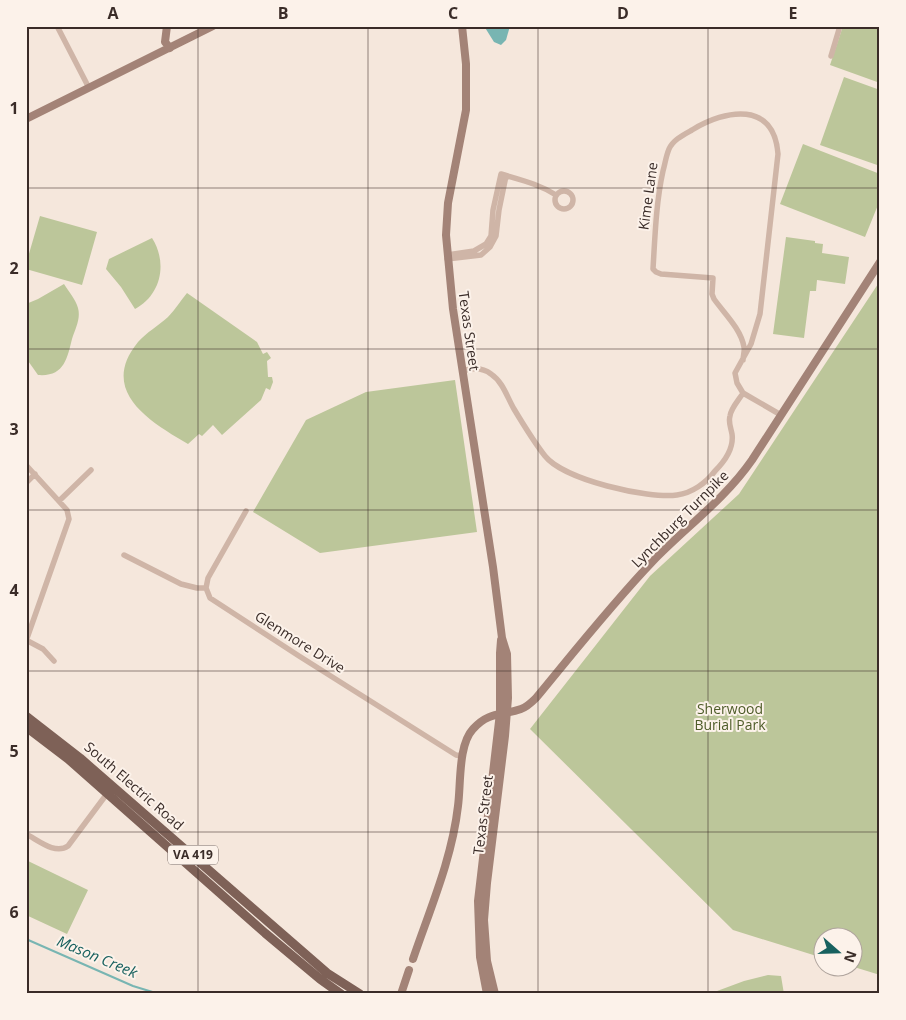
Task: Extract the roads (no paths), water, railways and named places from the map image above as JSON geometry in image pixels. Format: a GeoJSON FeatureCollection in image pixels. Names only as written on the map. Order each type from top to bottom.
{"type":"FeatureCollection","features":[{"type":"Feature","properties":{"kind":"main road"},"geometry":{"type":"LineString","coordinates":[[167,26],[165,42],[170,48]]}},
{"type":"Feature","properties":{"kind":"main road"},"geometry":{"type":"LineString","coordinates":[[26,119],[213,26]]}},
{"type":"Feature","properties":{"kind":"main road","name":"Texas Street"},"geometry":{"type":"LineString","coordinates":[[462,26],[466,64],[466,103],[464,125],[448,203],[447,257],[502,638],[507,654],[504,712],[484,920],[487,961],[495,994]]}},
{"type":"Feature","properties":{"kind":"main road","name":"Lynchburg Turnpike"},"geometry":{"type":"LineString","coordinates":[[413,959],[451,846],[458,808],[462,756],[472,729],[483,721],[495,718],[504,712],[524,708],[536,698],[646,568],[730,488],[752,460],[880,262]]}},
{"type":"Feature","properties":{"kind":"main road","name":"Texas Street"},"geometry":{"type":"LineString","coordinates":[[488,994],[480,957],[478,901],[504,712]]}},
{"type":"Feature","properties":{"kind":"main road","name":"South Electric Road"},"geometry":{"type":"LineString","coordinates":[[26,716],[54,736],[265,933],[341,994]]}},
{"type":"Feature","properties":{"kind":"main road","name":"South Electric Road"},"geometry":{"type":"LineString","coordinates":[[26,727],[110,790],[313,961],[341,983],[360,994]]}},
{"type":"Feature","properties":{"kind":"main road"},"geometry":{"type":"LineString","coordinates":[[401,994],[409,970]]}},
{"type":"Feature","properties":{"kind":"street"},"geometry":{"type":"LineString","coordinates":[[57,26],[88,88]]}},
{"type":"Feature","properties":{"kind":"street"},"geometry":{"type":"LineString","coordinates":[[831,56],[840,26]]}},
{"type":"Feature","properties":{"kind":"street","name":"Kime Lane"},"geometry":{"type":"LineString","coordinates":[[743,360],[745,348],[741,339],[712,294],[713,278],[661,274],[653,269],[658,200],[668,149],[674,141],[698,126],[720,117],[739,114],[754,116],[765,121],[776,137],[778,154],[762,306],[757,326],[743,360],[734,373],[737,384],[743,393]]}},
{"type":"Feature","properties":{"kind":"street"},"geometry":{"type":"LineString","coordinates":[[447,257],[481,255],[490,247],[496,236],[503,175],[544,187],[556,195]]}},
{"type":"Feature","properties":{"kind":"street"},"geometry":{"type":"LineString","coordinates":[[462,371],[472,368],[490,373],[497,380],[513,408],[546,457],[567,472],[622,490],[660,496],[678,495],[696,489],[715,472],[730,450],[732,442],[729,424],[730,413],[743,393],[781,415]]}},
{"type":"Feature","properties":{"kind":"street"},"geometry":{"type":"LineString","coordinates":[[26,465],[67,510],[69,521],[26,640],[43,649],[54,661]]}},
{"type":"Feature","properties":{"kind":"street"},"geometry":{"type":"LineString","coordinates":[[59,501],[91,470]]}},
{"type":"Feature","properties":{"kind":"street"},"geometry":{"type":"LineString","coordinates":[[26,483],[35,474]]}},
{"type":"Feature","properties":{"kind":"street"},"geometry":{"type":"LineString","coordinates":[[124,555],[181,584],[206,588],[208,578],[246,511]]}},
{"type":"Feature","properties":{"kind":"street","name":"Glenmore Drive"},"geometry":{"type":"LineString","coordinates":[[206,588],[207,594],[214,602],[456,755],[462,756]]}},
{"type":"Feature","properties":{"kind":"street"},"geometry":{"type":"LineString","coordinates":[[26,834],[53,848],[63,849],[68,846],[110,790]]}},
{"type":"Feature","properties":{"kind":"water"},"geometry":{"type":"Polygon","coordinates":[[[484,26],[510,26],[506,40],[501,45],[494,42],[484,26]]]}},
{"type":"Feature","properties":{"kind":"waterway","name":"Mason Creek"},"geometry":{"type":"LineString","coordinates":[[26,939],[133,986],[159,994]]}},
{"type":"Feature","properties":{"kind":"park label","name":"Sherwood Burial Park"},"geometry":{"type":"Point","coordinates":[730,718]}}]}
